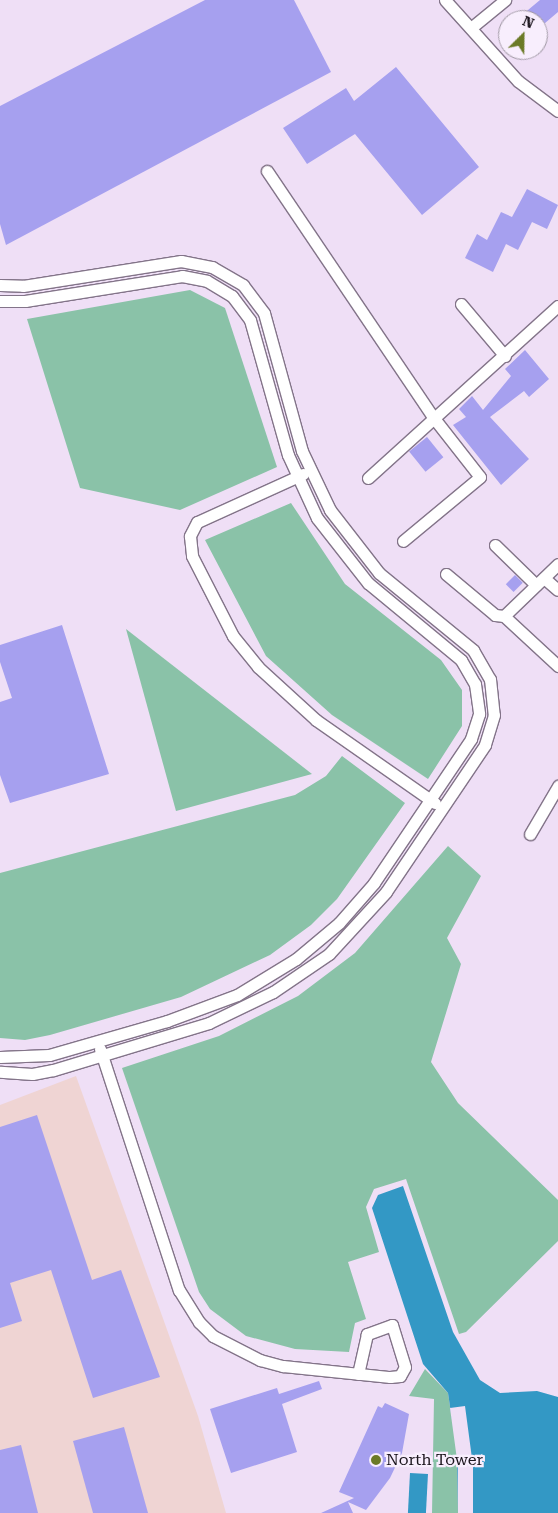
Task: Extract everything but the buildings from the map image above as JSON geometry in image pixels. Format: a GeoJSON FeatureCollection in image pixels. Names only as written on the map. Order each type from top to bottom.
{"type":"FeatureCollection","features":[{"type":"Feature","properties":{"kind":"street"},"geometry":{"type":"LineString","coordinates":[[445,0],[472,27],[518,81],[558,111]]}},
{"type":"Feature","properties":{"kind":"street"},"geometry":{"type":"LineString","coordinates":[[472,27],[504,0]]}},
{"type":"Feature","properties":{"kind":"street"},"geometry":{"type":"LineString","coordinates":[[267,171],[433,417],[480,477],[403,541]]}},
{"type":"Feature","properties":{"kind":"street"},"geometry":{"type":"LineString","coordinates":[[0,285],[23,286],[181,260],[212,267],[243,284],[264,313],[310,471],[330,510],[354,544],[401,593],[473,650],[490,679],[494,716],[491,731],[443,808],[380,901],[329,954],[243,1009],[102,1056],[32,1074],[0,1072]]}},
{"type":"Feature","properties":{"kind":"street"},"geometry":{"type":"LineString","coordinates":[[0,301],[34,300],[165,278],[207,281],[232,296],[250,320],[296,477],[317,518],[342,553],[391,604],[461,660],[475,684],[479,714],[476,726],[430,800],[359,903],[304,953],[237,995],[97,1042],[31,1058],[0,1057]]}},
{"type":"Feature","properties":{"kind":"street"},"geometry":{"type":"LineString","coordinates":[[460,304],[505,356]]}},
{"type":"Feature","properties":{"kind":"street"},"geometry":{"type":"LineString","coordinates":[[368,478],[433,417],[505,356],[558,306]]}},
{"type":"Feature","properties":{"kind":"street"},"geometry":{"type":"LineString","coordinates":[[280,426],[295,423]]}},
{"type":"Feature","properties":{"kind":"street"},"geometry":{"type":"LineString","coordinates":[[310,471],[197,522],[190,536],[192,556],[233,636],[258,667],[316,720],[443,808]]}},
{"type":"Feature","properties":{"kind":"street"},"geometry":{"type":"LineString","coordinates":[[495,545],[540,582],[558,590]]}},
{"type":"Feature","properties":{"kind":"street"},"geometry":{"type":"LineString","coordinates":[[504,616],[558,564]]}},
{"type":"Feature","properties":{"kind":"street"},"geometry":{"type":"LineString","coordinates":[[446,574],[494,615],[504,616],[558,666]]}},
{"type":"Feature","properties":{"kind":"street"},"geometry":{"type":"LineString","coordinates":[[530,834],[558,786]]}},
{"type":"Feature","properties":{"kind":"street"},"geometry":{"type":"LineString","coordinates":[[97,1042],[179,1290],[199,1322],[213,1336],[260,1360],[358,1374],[395,1377],[403,1372],[405,1362],[392,1325],[367,1334],[358,1374]]}},
{"type":"Feature","properties":{"kind":"shaded area"},"geometry":{"type":"Polygon","coordinates":[[[76,1076],[198,1416],[226,1513],[0,1513],[0,1105],[76,1076]]]}},
{"type":"Feature","properties":{"kind":"green space"},"geometry":{"type":"Polygon","coordinates":[[[190,290],[225,308],[277,467],[180,510],[80,488],[27,319],[190,290]]]}},
{"type":"Feature","properties":{"kind":"green space"},"geometry":{"type":"Polygon","coordinates":[[[291,503],[345,584],[441,660],[462,690],[462,726],[428,779],[332,715],[266,656],[205,540],[291,503]]]}},
{"type":"Feature","properties":{"kind":"green space"},"geometry":{"type":"Polygon","coordinates":[[[126,629],[312,774],[176,811],[126,629]]]}},
{"type":"Feature","properties":{"kind":"green space"},"geometry":{"type":"Polygon","coordinates":[[[342,756],[405,803],[337,899],[311,925],[270,955],[181,997],[50,1035],[25,1040],[0,1038],[0,873],[295,795],[326,776],[342,756]]]}},
{"type":"Feature","properties":{"kind":"green space"},"geometry":{"type":"Polygon","coordinates":[[[448,846],[481,876],[447,938],[461,964],[431,1062],[458,1103],[558,1200],[558,1241],[466,1332],[459,1334],[406,1179],[374,1189],[366,1207],[379,1252],[348,1262],[366,1319],[355,1323],[349,1352],[295,1349],[246,1336],[210,1309],[199,1292],[122,1068],[219,1036],[298,996],[355,953],[448,846]]]}},
{"type":"Feature","properties":{"kind":"green space"},"geometry":{"type":"Polygon","coordinates":[[[425,1369],[448,1393],[457,1453],[458,1513],[432,1513],[434,1399],[409,1396],[425,1369]]]}},
{"type":"Feature","properties":{"kind":"water"},"geometry":{"type":"Polygon","coordinates":[[[403,1186],[453,1332],[480,1380],[500,1393],[537,1391],[558,1397],[558,1513],[458,1513],[457,1453],[448,1393],[423,1364],[372,1208],[378,1195],[403,1186]]]}},
{"type":"Feature","properties":{"kind":"water"},"geometry":{"type":"Polygon","coordinates":[[[410,1473],[428,1474],[426,1513],[408,1513],[410,1473]]]}},
{"type":"Feature","properties":{"kind":"pier"},"geometry":{"type":"Polygon","coordinates":[[[465,1406],[473,1466],[473,1513],[458,1513],[458,1467],[450,1408],[465,1406]]]}},
{"type":"Feature","properties":{"kind":"place","name":"North Tower"},"geometry":{"type":"Point","coordinates":[376,1460]}}]}
